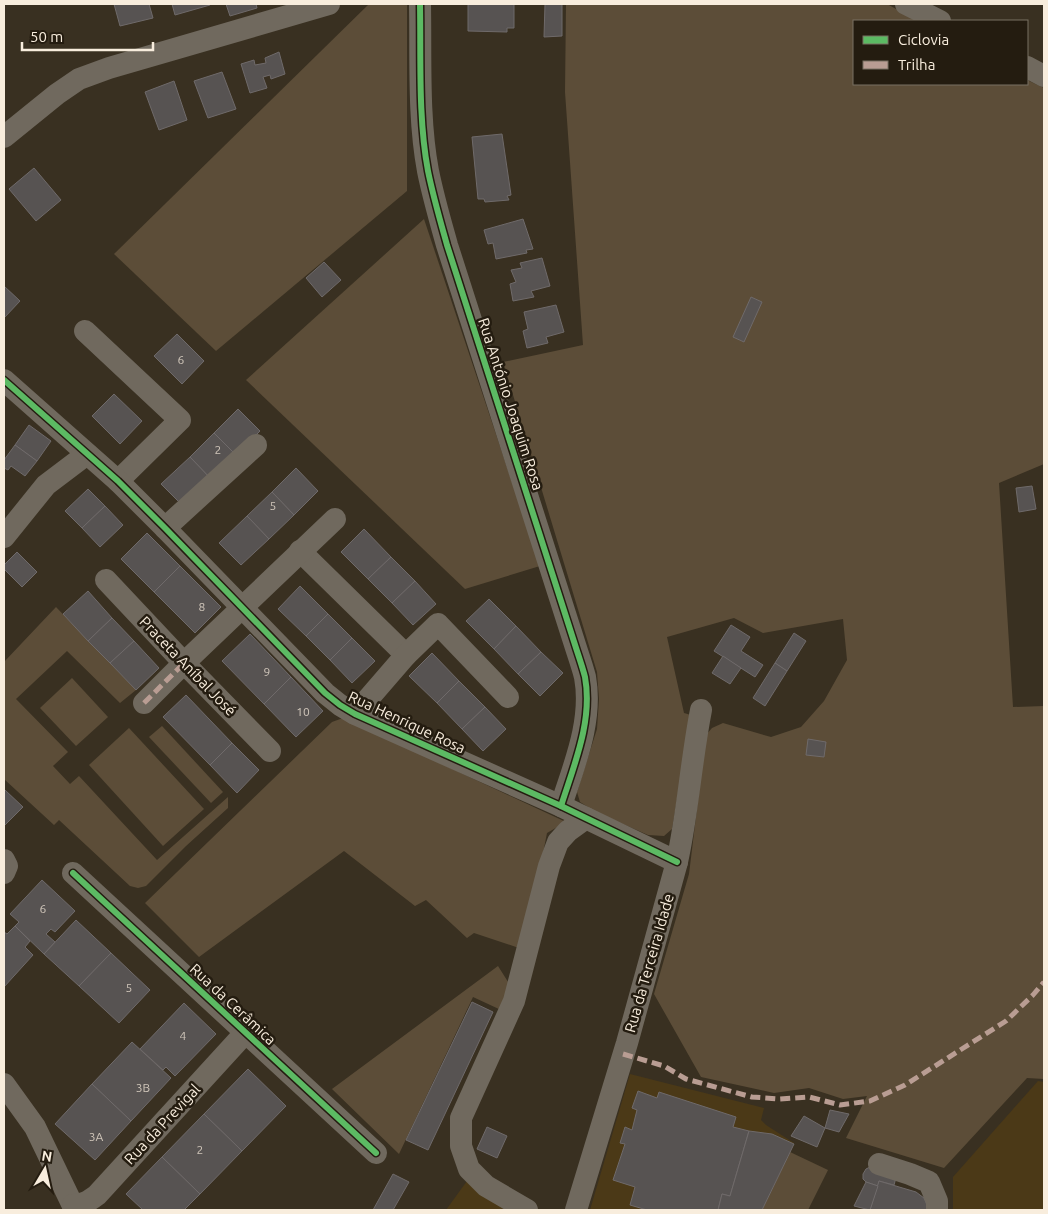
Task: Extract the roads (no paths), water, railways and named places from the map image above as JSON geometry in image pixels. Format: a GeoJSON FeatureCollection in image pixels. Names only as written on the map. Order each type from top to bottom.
{"type":"FeatureCollection","features":[{"type":"Feature","properties":{"kind":"street"},"geometry":{"type":"LineString","coordinates":[[4,137],[57,94],[79,79],[109,68],[329,4]]}},
{"type":"Feature","properties":{"kind":"street","name":"Rua António Joaquim Rosa"},"geometry":{"type":"LineString","coordinates":[[420,4],[424,136],[428,170],[436,205],[447,245],[578,651],[585,678],[586,704],[584,726],[578,753],[560,806]]}},
{"type":"Feature","properties":{"kind":"street"},"geometry":{"type":"LineString","coordinates":[[906,4],[938,20]]}},
{"type":"Feature","properties":{"kind":"street"},"geometry":{"type":"LineString","coordinates":[[1028,67],[1044,76]]}},
{"type":"Feature","properties":{"kind":"street"},"geometry":{"type":"LineString","coordinates":[[85,331],[180,420],[118,481]]}},
{"type":"Feature","properties":{"kind":"street","name":"Rua Henrique Rosa"},"geometry":{"type":"LineString","coordinates":[[4,380],[118,481],[166,528],[325,693],[340,705],[355,714],[560,806],[677,862]]}},
{"type":"Feature","properties":{"kind":"street"},"geometry":{"type":"LineString","coordinates":[[166,528],[256,446]]}},
{"type":"Feature","properties":{"kind":"street"},"geometry":{"type":"LineString","coordinates":[[4,537],[46,485],[88,454]]}},
{"type":"Feature","properties":{"kind":"street"},"geometry":{"type":"LineString","coordinates":[[144,703],[335,520]]}},
{"type":"Feature","properties":{"kind":"street"},"geometry":{"type":"LineString","coordinates":[[300,552],[406,655]]}},
{"type":"Feature","properties":{"kind":"street","name":"Praceta Aníbal José"},"geometry":{"type":"LineString","coordinates":[[106,580],[270,751]]}},
{"type":"Feature","properties":{"kind":"street"},"geometry":{"type":"LineString","coordinates":[[355,714],[406,655],[438,624],[508,697]]}},
{"type":"Feature","properties":{"kind":"street","name":"Rua da Terceira Idade"},"geometry":{"type":"LineString","coordinates":[[576,1210],[627,1043],[677,862],[683,836],[701,710]]}},
{"type":"Feature","properties":{"kind":"street"},"geometry":{"type":"LineString","coordinates":[[527,1210],[486,1186],[470,1169],[461,1146],[461,1118],[514,1002],[549,866],[558,842],[568,831],[586,818]]}},
{"type":"Feature","properties":{"kind":"street"},"geometry":{"type":"LineString","coordinates":[[4,860],[7,866],[4,872]]}},
{"type":"Feature","properties":{"kind":"street","name":"Rua da Cerâmica"},"geometry":{"type":"LineString","coordinates":[[73,873],[376,1154]]}},
{"type":"Feature","properties":{"kind":"street","name":"Rua da Previgal"},"geometry":{"type":"LineString","coordinates":[[74,1208],[97,1195],[246,1032]]}},
{"type":"Feature","properties":{"kind":"street"},"geometry":{"type":"LineString","coordinates":[[4,1084],[34,1127],[74,1208]]}},
{"type":"Feature","properties":{"kind":"street"},"geometry":{"type":"LineString","coordinates":[[879,1164],[929,1182],[937,1201],[937,1210]]}}]}
